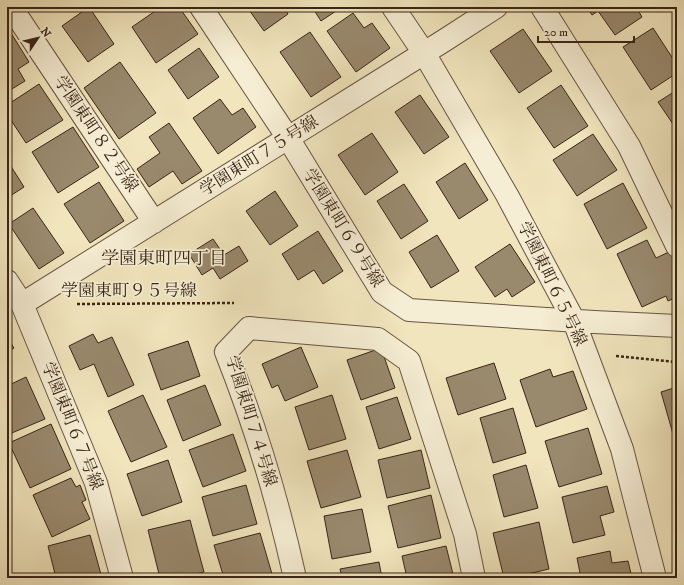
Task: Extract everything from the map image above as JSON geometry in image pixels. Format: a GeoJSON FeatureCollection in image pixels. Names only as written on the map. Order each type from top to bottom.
{"type":"FeatureCollection","features":[{"type":"Feature","properties":{"kind":"street","name":"学園東町８２号線"},"geometry":{"type":"LineString","coordinates":[[11,7],[154,222]]}},
{"type":"Feature","properties":{"kind":"street","name":"学園東町６９号線"},"geometry":{"type":"LineString","coordinates":[[201,7],[288,138],[382,292],[409,310],[677,326]]}},
{"type":"Feature","properties":{"kind":"street","name":"学園東町６５号線"},"geometry":{"type":"LineString","coordinates":[[393,7],[424,53],[507,195],[574,321],[622,449],[655,578]]}},
{"type":"Feature","properties":{"kind":"street","name":"学園東町７５号線"},"geometry":{"type":"LineString","coordinates":[[22,304],[496,7]]}},
{"type":"Feature","properties":{"kind":"street"},"geometry":{"type":"LineString","coordinates":[[542,7],[629,146],[677,246]]}},
{"type":"Feature","properties":{"kind":"street","name":"学園東町６７号線"},"geometry":{"type":"LineString","coordinates":[[7,280],[22,304],[96,483],[122,578]]}},
{"type":"Feature","properties":{"kind":"street","name":"学園東町７４号線"},"geometry":{"type":"LineString","coordinates":[[295,578],[268,472],[242,393],[226,352],[249,328],[378,339],[409,361],[465,534],[474,578]]}},
{"type":"Feature","properties":{"kind":"path","name":"学園東町９５号線"},"geometry":{"type":"LineString","coordinates":[[69,304],[235,303]]}},
{"type":"Feature","properties":{"kind":"building"},"geometry":{"type":"Polygon","coordinates":[[[89,7],[114,44],[88,62],[62,26],[89,7]]]}},
{"type":"Feature","properties":{"kind":"building"},"geometry":{"type":"Polygon","coordinates":[[[161,7],[179,7],[198,34],[156,63],[132,27],[161,7]]]}},
{"type":"Feature","properties":{"kind":"building"},"geometry":{"type":"Polygon","coordinates":[[[247,7],[284,7],[288,14],[264,31],[247,7]]]}},
{"type":"Feature","properties":{"kind":"building"},"geometry":{"type":"Polygon","coordinates":[[[312,7],[342,7],[321,21],[312,7]]]}},
{"type":"Feature","properties":{"kind":"building"},"geometry":{"type":"Polygon","coordinates":[[[587,7],[636,7],[642,17],[615,35],[598,11],[592,15],[587,7]]]}},
{"type":"Feature","properties":{"kind":"building"},"geometry":{"type":"Polygon","coordinates":[[[353,13],[364,28],[372,23],[390,48],[356,72],[327,31],[353,13]]]}},
{"type":"Feature","properties":{"kind":"building"},"geometry":{"type":"Polygon","coordinates":[[[653,28],[677,65],[677,73],[651,90],[623,47],[653,28]]]}},
{"type":"Feature","properties":{"kind":"building"},"geometry":{"type":"Polygon","coordinates":[[[523,29],[552,71],[519,93],[490,51],[523,29]]]}},
{"type":"Feature","properties":{"kind":"building"},"geometry":{"type":"Polygon","coordinates":[[[310,32],[341,77],[311,97],[280,52],[310,32]]]}},
{"type":"Feature","properties":{"kind":"building"},"geometry":{"type":"Polygon","coordinates":[[[11,33],[29,62],[18,69],[25,81],[7,92],[7,36],[11,33]]]}},
{"type":"Feature","properties":{"kind":"building"},"geometry":{"type":"Polygon","coordinates":[[[199,48],[219,77],[188,99],[168,70],[199,48]]]}},
{"type":"Feature","properties":{"kind":"building"},"geometry":{"type":"Polygon","coordinates":[[[120,62],[156,113],[119,139],[84,88],[120,62]]]}},
{"type":"Feature","properties":{"kind":"building"},"geometry":{"type":"Polygon","coordinates":[[[39,84],[63,120],[26,143],[7,114],[7,105],[39,84]]]}},
{"type":"Feature","properties":{"kind":"building"},"geometry":{"type":"Polygon","coordinates":[[[561,85],[588,126],[554,148],[527,108],[561,85]]]}},
{"type":"Feature","properties":{"kind":"building"},"geometry":{"type":"Polygon","coordinates":[[[677,90],[677,130],[658,102],[677,90]]]}},
{"type":"Feature","properties":{"kind":"building"},"geometry":{"type":"Polygon","coordinates":[[[420,95],[449,137],[424,154],[395,112],[420,95]]]}},
{"type":"Feature","properties":{"kind":"building"},"geometry":{"type":"Polygon","coordinates":[[[220,99],[232,115],[243,108],[256,127],[218,154],[193,118],[220,99]]]}},
{"type":"Feature","properties":{"kind":"building"},"geometry":{"type":"Polygon","coordinates":[[[169,123],[202,171],[182,184],[173,171],[149,187],[137,169],[160,153],[149,137],[169,123]]]}},
{"type":"Feature","properties":{"kind":"building"},"geometry":{"type":"Polygon","coordinates":[[[73,127],[99,167],[58,193],[32,152],[73,127]]]}},
{"type":"Feature","properties":{"kind":"building"},"geometry":{"type":"Polygon","coordinates":[[[372,133],[398,172],[365,195],[338,155],[372,133]]]}},
{"type":"Feature","properties":{"kind":"building"},"geometry":{"type":"Polygon","coordinates":[[[593,134],[617,170],[577,196],[553,160],[593,134]]]}},
{"type":"Feature","properties":{"kind":"building"},"geometry":{"type":"Polygon","coordinates":[[[7,160],[24,187],[7,198],[7,160]]]}},
{"type":"Feature","properties":{"kind":"building"},"geometry":{"type":"Polygon","coordinates":[[[465,163],[488,200],[459,219],[436,182],[465,163]]]}},
{"type":"Feature","properties":{"kind":"building"},"geometry":{"type":"Polygon","coordinates":[[[99,182],[124,221],[90,243],[64,204],[99,182]]]}},
{"type":"Feature","properties":{"kind":"building"},"geometry":{"type":"Polygon","coordinates":[[[623,183],[647,228],[607,249],[584,204],[623,183]]]}},
{"type":"Feature","properties":{"kind":"building"},"geometry":{"type":"Polygon","coordinates":[[[404,184],[428,221],[401,239],[377,201],[404,184]]]}},
{"type":"Feature","properties":{"kind":"building"},"geometry":{"type":"Polygon","coordinates":[[[275,191],[298,226],[270,245],[246,211],[275,191]]]}},
{"type":"Feature","properties":{"kind":"building"},"geometry":{"type":"Polygon","coordinates":[[[33,208],[64,253],[39,269],[9,224],[33,208]]]}},
{"type":"Feature","properties":{"kind":"building"},"geometry":{"type":"Polygon","coordinates":[[[318,231],[343,271],[323,284],[314,270],[298,280],[282,254],[318,231]]]}},
{"type":"Feature","properties":{"kind":"building"},"geometry":{"type":"Polygon","coordinates":[[[437,235],[459,271],[431,288],[409,252],[437,235]]]}},
{"type":"Feature","properties":{"kind":"building"},"geometry":{"type":"Polygon","coordinates":[[[213,239],[224,255],[239,246],[248,261],[220,279],[213,268],[202,275],[189,254],[213,239]]]}},
{"type":"Feature","properties":{"kind":"building"},"geometry":{"type":"Polygon","coordinates":[[[647,240],[656,258],[671,251],[677,264],[677,297],[668,301],[666,296],[642,307],[617,254],[647,240]]]}},
{"type":"Feature","properties":{"kind":"building"},"geometry":{"type":"Polygon","coordinates":[[[510,244],[535,282],[512,297],[507,289],[495,297],[475,267],[510,244]]]}},
{"type":"Feature","properties":{"kind":"building"},"geometry":{"type":"Polygon","coordinates":[[[93,334],[98,343],[112,337],[134,385],[108,397],[94,364],[80,370],[69,346],[93,334]]]}},
{"type":"Feature","properties":{"kind":"building"},"geometry":{"type":"Polygon","coordinates":[[[7,337],[14,348],[7,352],[7,337]]]}},
{"type":"Feature","properties":{"kind":"building"},"geometry":{"type":"Polygon","coordinates":[[[188,341],[200,376],[161,390],[148,354],[188,341]]]}},
{"type":"Feature","properties":{"kind":"building"},"geometry":{"type":"Polygon","coordinates":[[[301,347],[318,387],[285,401],[278,385],[272,388],[262,364],[301,347]]]}},
{"type":"Feature","properties":{"kind":"building"},"geometry":{"type":"Polygon","coordinates":[[[381,348],[395,388],[361,400],[347,360],[381,348]]]}},
{"type":"Feature","properties":{"kind":"building"},"geometry":{"type":"Polygon","coordinates":[[[494,363],[506,399],[458,415],[446,378],[494,363]]]}},
{"type":"Feature","properties":{"kind":"building"},"geometry":{"type":"Polygon","coordinates":[[[550,369],[553,377],[573,371],[587,409],[536,427],[520,380],[550,369]]]}},
{"type":"Feature","properties":{"kind":"building"},"geometry":{"type":"Polygon","coordinates":[[[26,377],[45,419],[7,435],[7,386],[26,377]]]}},
{"type":"Feature","properties":{"kind":"building"},"geometry":{"type":"Polygon","coordinates":[[[205,385],[221,425],[183,441],[167,400],[205,385]]]}},
{"type":"Feature","properties":{"kind":"building"},"geometry":{"type":"Polygon","coordinates":[[[677,387],[677,433],[673,434],[661,392],[677,387]]]}},
{"type":"Feature","properties":{"kind":"building"},"geometry":{"type":"Polygon","coordinates":[[[143,395],[167,447],[131,462],[108,411],[143,395]]]}},
{"type":"Feature","properties":{"kind":"building"},"geometry":{"type":"Polygon","coordinates":[[[332,395],[346,439],[309,450],[295,407],[332,395]]]}},
{"type":"Feature","properties":{"kind":"building"},"geometry":{"type":"Polygon","coordinates":[[[397,397],[411,439],[379,449],[366,407],[397,397]]]}},
{"type":"Feature","properties":{"kind":"building"},"geometry":{"type":"Polygon","coordinates":[[[513,408],[526,453],[493,463],[480,418],[513,408]]]}},
{"type":"Feature","properties":{"kind":"building"},"geometry":{"type":"Polygon","coordinates":[[[51,424],[71,469],[30,488],[9,443],[51,424]]]}},
{"type":"Feature","properties":{"kind":"building"},"geometry":{"type":"Polygon","coordinates":[[[588,428],[602,474],[559,487],[545,441],[588,428]]]}},
{"type":"Feature","properties":{"kind":"building"},"geometry":{"type":"Polygon","coordinates":[[[233,434],[246,471],[203,487],[189,450],[233,434]]]}},
{"type":"Feature","properties":{"kind":"building"},"geometry":{"type":"Polygon","coordinates":[[[347,450],[361,497],[321,508],[307,461],[347,450]]]}},
{"type":"Feature","properties":{"kind":"building"},"geometry":{"type":"Polygon","coordinates":[[[421,450],[430,488],[387,498],[378,460],[421,450]]]}},
{"type":"Feature","properties":{"kind":"building"},"geometry":{"type":"Polygon","coordinates":[[[168,460],[182,502],[142,516],[127,474],[168,460]]]}},
{"type":"Feature","properties":{"kind":"building"},"geometry":{"type":"Polygon","coordinates":[[[526,465],[538,508],[504,517],[493,475],[526,465]]]}},
{"type":"Feature","properties":{"kind":"building"},"geometry":{"type":"Polygon","coordinates":[[[71,478],[76,487],[80,485],[86,500],[82,502],[90,519],[52,537],[33,495],[71,478]]]}},
{"type":"Feature","properties":{"kind":"building"},"geometry":{"type":"Polygon","coordinates":[[[246,485],[257,524],[213,536],[202,497],[246,485]]]}},
{"type":"Feature","properties":{"kind":"building"},"geometry":{"type":"Polygon","coordinates":[[[607,486],[614,512],[600,516],[605,535],[573,543],[562,497],[607,486]]]}},
{"type":"Feature","properties":{"kind":"building"},"geometry":{"type":"Polygon","coordinates":[[[431,495],[441,538],[398,548],[388,506],[431,495]]]}},
{"type":"Feature","properties":{"kind":"building"},"geometry":{"type":"Polygon","coordinates":[[[362,509],[371,552],[332,559],[324,516],[362,509]]]}},
{"type":"Feature","properties":{"kind":"building"},"geometry":{"type":"Polygon","coordinates":[[[190,520],[204,572],[180,578],[160,578],[148,530],[190,520]]]}},
{"type":"Feature","properties":{"kind":"building"},"geometry":{"type":"Polygon","coordinates":[[[539,522],[549,569],[511,578],[504,578],[493,533],[539,522]]]}},
{"type":"Feature","properties":{"kind":"building"},"geometry":{"type":"Polygon","coordinates":[[[260,533],[272,574],[257,578],[224,578],[214,545],[260,533]]]}},
{"type":"Feature","properties":{"kind":"building"},"geometry":{"type":"Polygon","coordinates":[[[90,535],[102,578],[56,578],[48,546],[90,535]]]}},
{"type":"Feature","properties":{"kind":"building"},"geometry":{"type":"Polygon","coordinates":[[[446,546],[453,574],[439,578],[407,578],[402,556],[446,546]]]}},
{"type":"Feature","properties":{"kind":"building"},"geometry":{"type":"Polygon","coordinates":[[[610,551],[612,563],[628,561],[632,578],[581,578],[577,558],[610,551]]]}},
{"type":"Feature","properties":{"kind":"building"},"geometry":{"type":"Polygon","coordinates":[[[379,562],[382,578],[342,578],[340,569],[379,562]]]}},
{"type":"Feature","properties":{"kind":"district","name":"学園東町四丁目"},"geometry":{"type":"Point","coordinates":[164,259]}}]}
